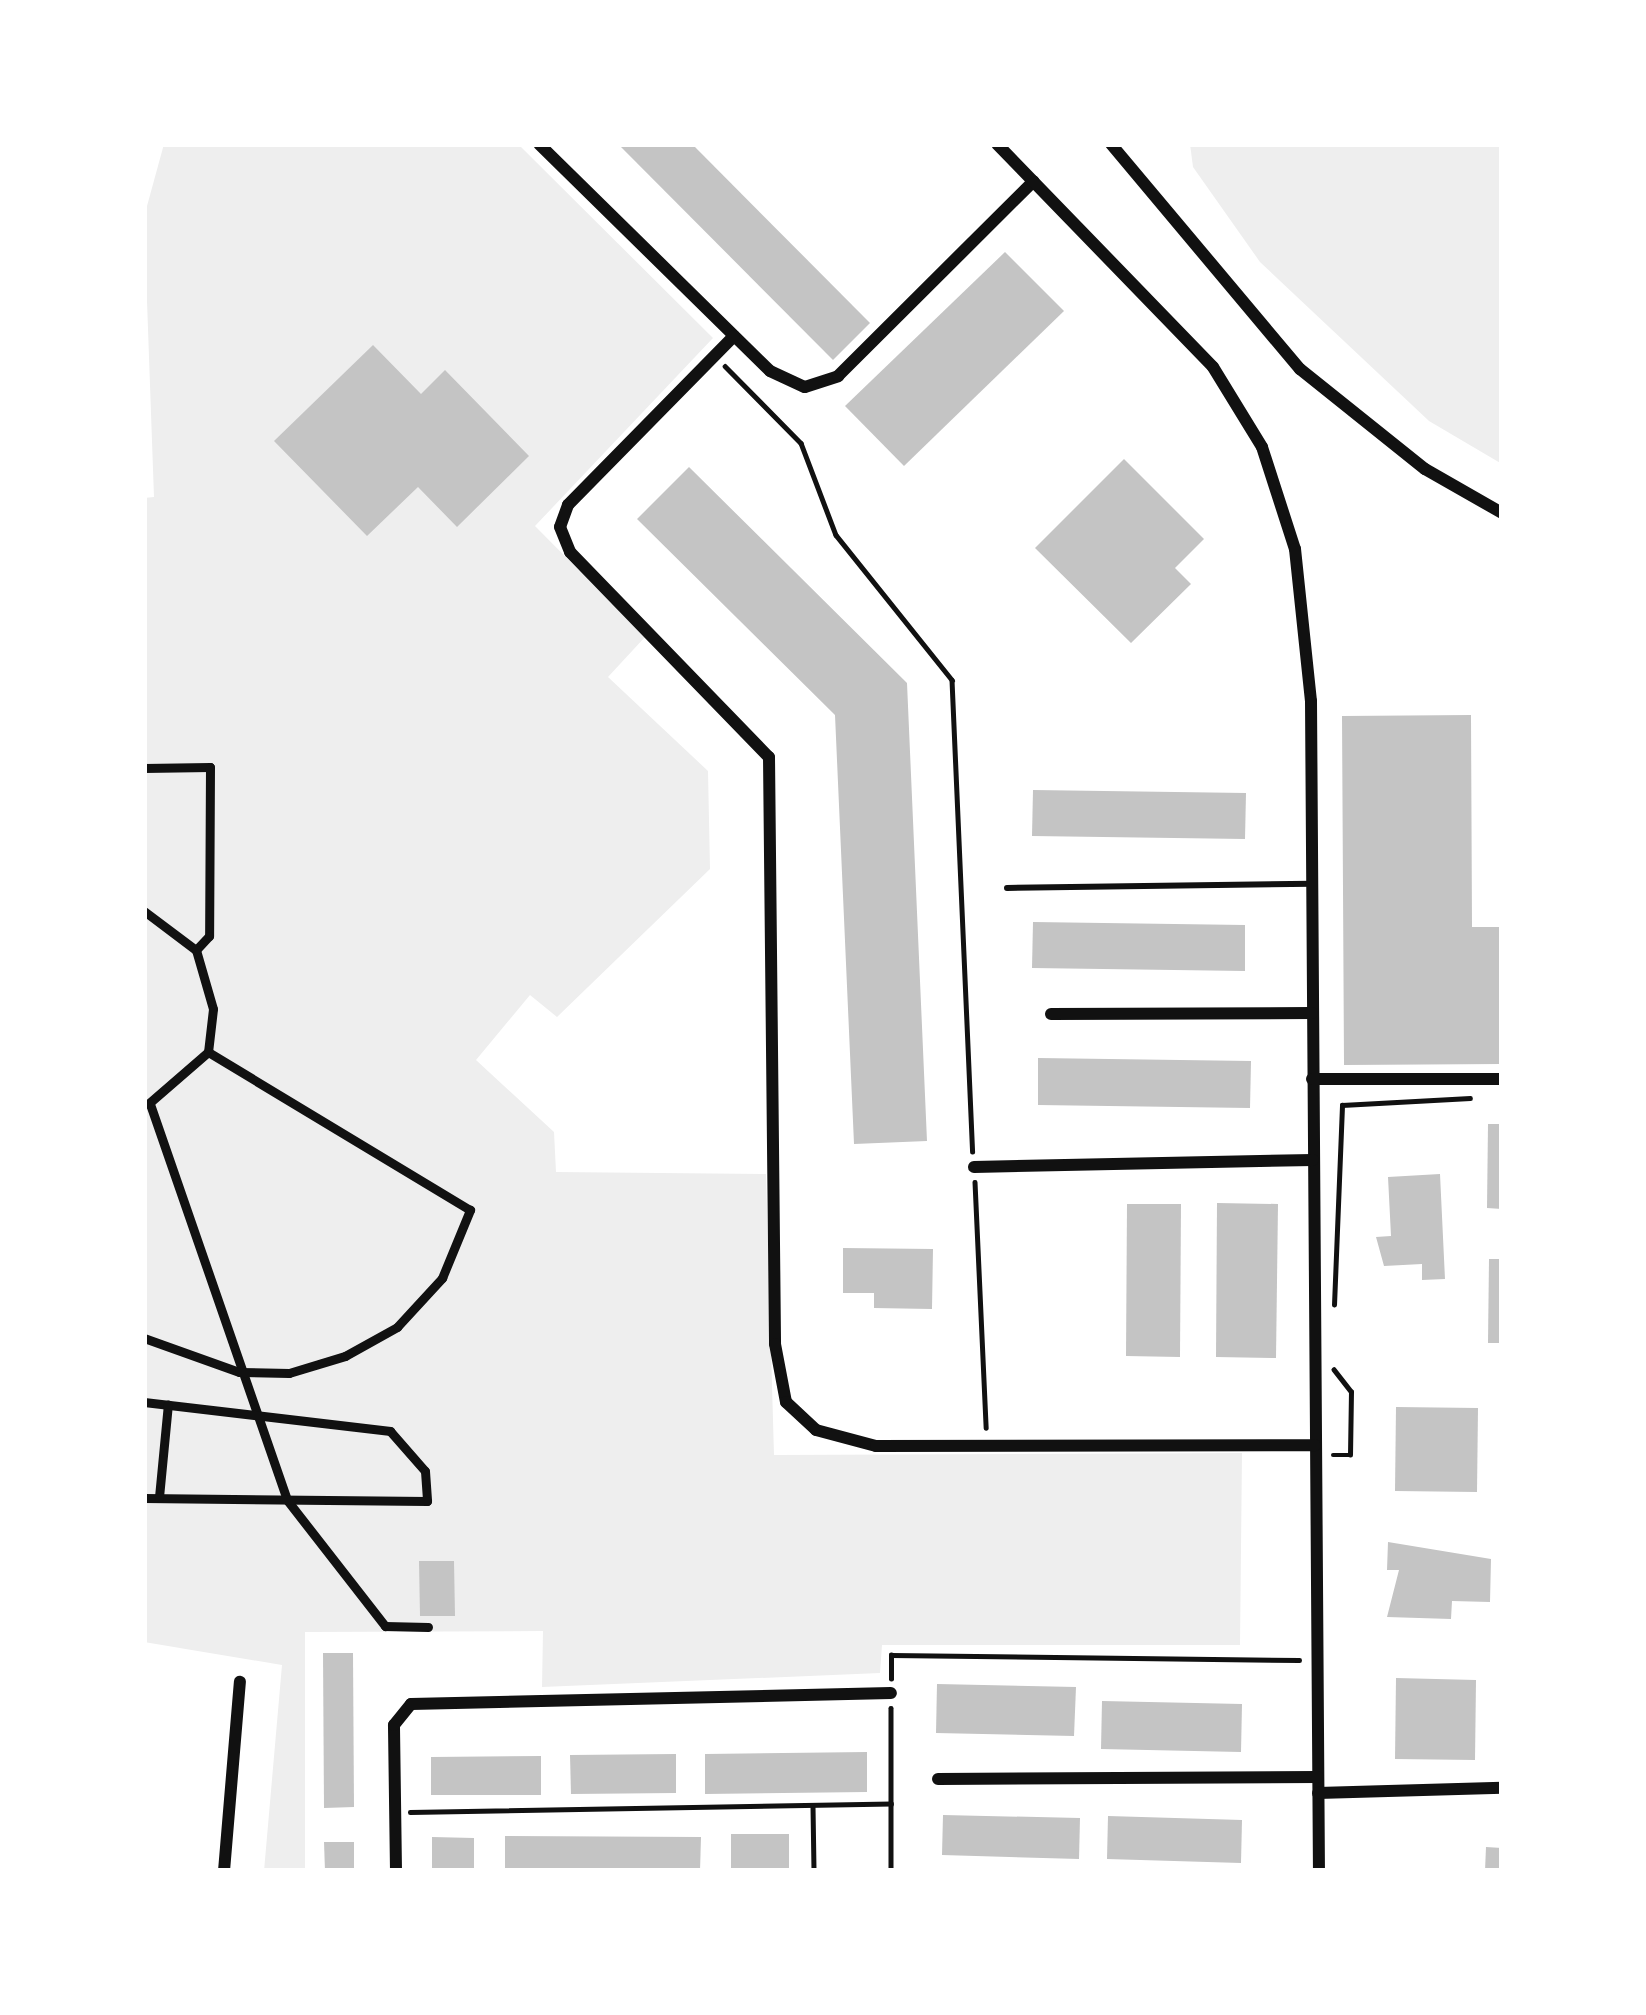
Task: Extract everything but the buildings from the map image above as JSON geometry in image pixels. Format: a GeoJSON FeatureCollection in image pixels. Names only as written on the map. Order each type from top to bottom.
{"type":"FeatureCollection","features":[{"type":"Feature","properties":{"kind":"street"},"geometry":{"type":"LineString","coordinates":[[539,144],[784,381],[830,382],[1034,181]]}},
{"type":"Feature","properties":{"kind":"street"},"geometry":{"type":"LineString","coordinates":[[997,144],[1203,354],[1275,477],[1307,641],[1318,1871]]}},
{"type":"Feature","properties":{"kind":"street"},"geometry":{"type":"LineString","coordinates":[[1111,144],[1300,369],[1406,455],[1502,513]]}},
{"type":"Feature","properties":{"kind":"street"},"geometry":{"type":"LineString","coordinates":[[734,335],[568,505],[560,533],[769,757],[775,1343],[786,1402],[808,1425],[857,1443],[1316,1450]]}},
{"type":"Feature","properties":{"kind":"street"},"geometry":{"type":"LineString","coordinates":[[144,768],[210,767],[209,936],[196,950]]}},
{"type":"Feature","properties":{"kind":"street"},"geometry":{"type":"LineString","coordinates":[[144,911],[196,950],[212,1009],[208,1052],[147,1104],[287,1500],[385,1626],[428,1627]]}},
{"type":"Feature","properties":{"kind":"street"},"geometry":{"type":"LineString","coordinates":[[1051,1014],[1312,1013]]}},
{"type":"Feature","properties":{"kind":"street"},"geometry":{"type":"LineString","coordinates":[[144,1338],[238,1372],[290,1373],[397,1327],[442,1278],[470,1210],[208,1052]]}},
{"type":"Feature","properties":{"kind":"street"},"geometry":{"type":"LineString","coordinates":[[1312,1079],[1502,1078]]}},
{"type":"Feature","properties":{"kind":"street"},"geometry":{"type":"LineString","coordinates":[[974,1167],[1313,1160]]}},
{"type":"Feature","properties":{"kind":"street"},"geometry":{"type":"LineString","coordinates":[[144,1402],[390,1431],[425,1471],[427,1501],[144,1498]]}},
{"type":"Feature","properties":{"kind":"street"},"geometry":{"type":"LineString","coordinates":[[159,1497],[168,1404]]}},
{"type":"Feature","properties":{"kind":"street"},"geometry":{"type":"LineString","coordinates":[[224,1871],[240,1682]]}},
{"type":"Feature","properties":{"kind":"street"},"geometry":{"type":"LineString","coordinates":[[396,1871],[402,1710],[890,1693]]}},
{"type":"Feature","properties":{"kind":"street"},"geometry":{"type":"LineString","coordinates":[[938,1779],[1318,1777]]}},
{"type":"Feature","properties":{"kind":"street"},"geometry":{"type":"LineString","coordinates":[[1318,1793],[1502,1788]]}},
{"type":"Feature","properties":{"kind":"lane"},"geometry":{"type":"LineString","coordinates":[[1007,888],[1312,884]]}},
{"type":"Feature","properties":{"kind":"path"},"geometry":{"type":"LineString","coordinates":[[714,356],[801,443],[836,536],[952,680],[986,1446]]}},
{"type":"Feature","properties":{"kind":"path"},"geometry":{"type":"LineString","coordinates":[[1334,1314],[1342,1105],[1481,1098]]}},
{"type":"Feature","properties":{"kind":"path"},"geometry":{"type":"LineString","coordinates":[[1316,1450],[1350,1455],[1351,1393],[1334,1358]]}},
{"type":"Feature","properties":{"kind":"path"},"geometry":{"type":"LineString","coordinates":[[891,1871],[891,1655],[1317,1660]]}},
{"type":"Feature","properties":{"kind":"path"},"geometry":{"type":"LineString","coordinates":[[396,1812],[891,1804]]}},
{"type":"Feature","properties":{"kind":"path"},"geometry":{"type":"LineString","coordinates":[[813,1805],[814,1871]]}},
{"type":"Feature","properties":{"kind":"shaded area"},"geometry":{"type":"Polygon","coordinates":[[[164,144],[518,144],[713,338],[535,526],[645,637],[608,677],[708,771],[710,869],[557,1017],[530,995],[476,1060],[554,1132],[556,1172],[766,1174],[774,1455],[1242,1453],[1240,1645],[882,1645],[880,1673],[542,1687],[543,1631],[305,1632],[305,1871],[264,1871],[282,1665],[144,1642],[144,498],[154,497],[144,217],[164,144]]]}},
{"type":"Feature","properties":{"kind":"shaded area"},"geometry":{"type":"Polygon","coordinates":[[[1190,144],[1502,144],[1502,464],[1429,421],[1260,262],[1193,167],[1190,144]]]}}]}
